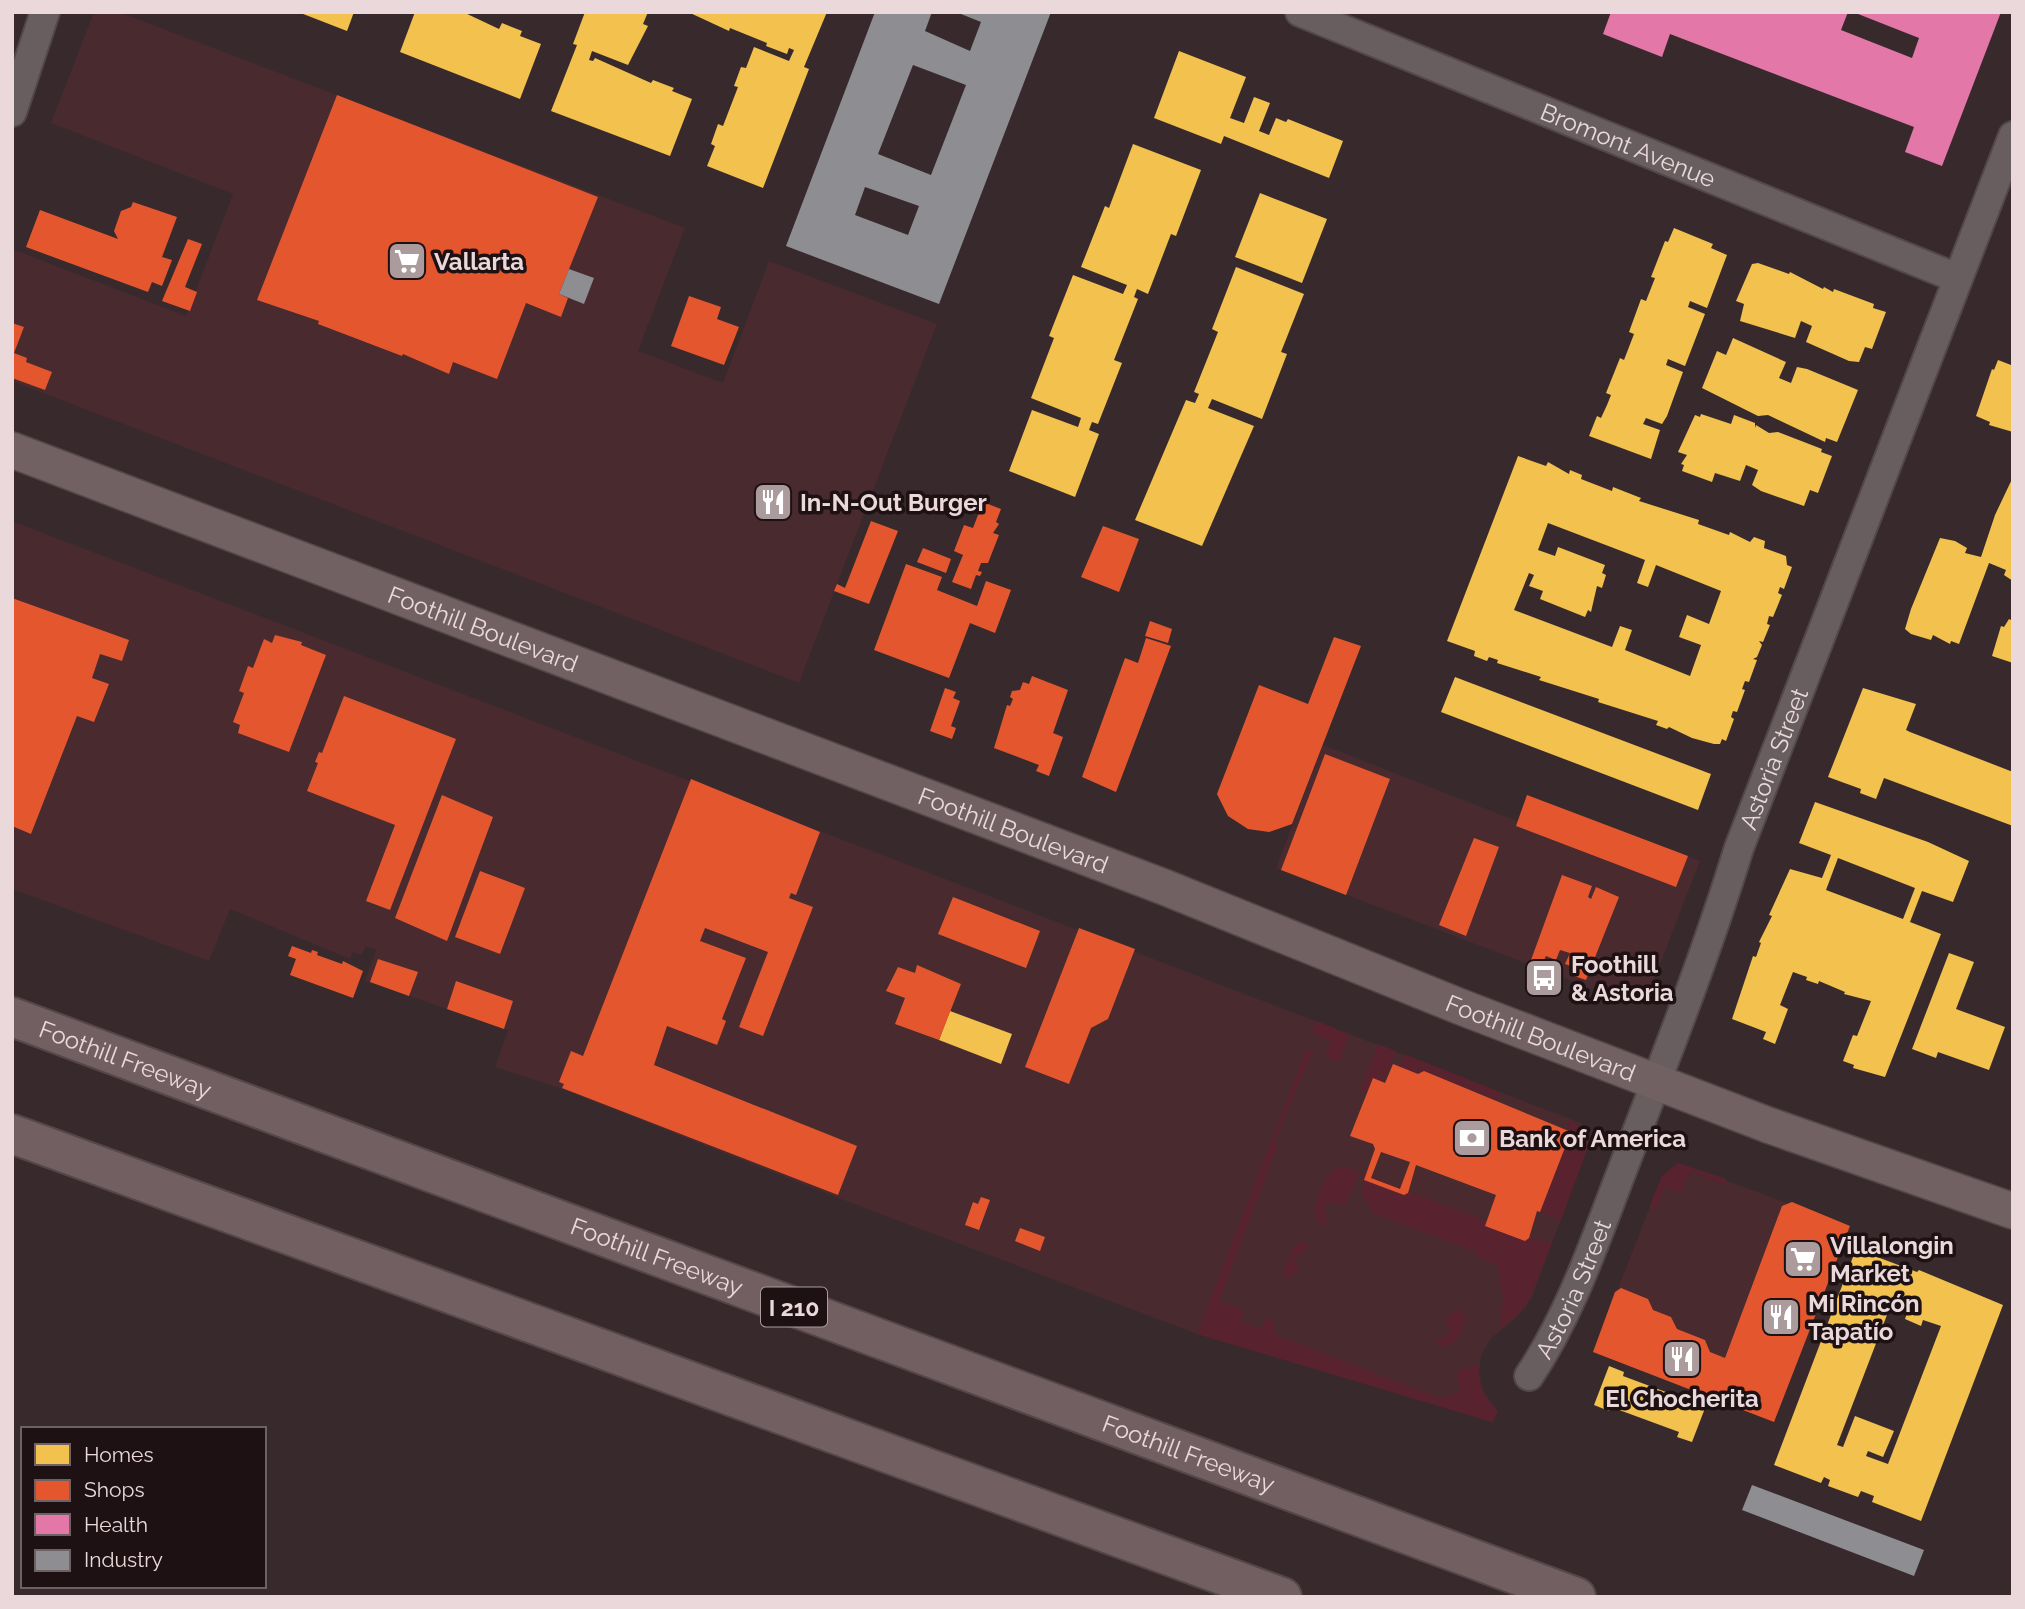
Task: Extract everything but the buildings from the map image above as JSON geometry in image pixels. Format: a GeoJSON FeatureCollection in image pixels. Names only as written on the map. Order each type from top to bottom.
{"type":"FeatureCollection","features":[{"type":"Feature","properties":{"kind":"highway","name":"Foothill Freeway"},"geometry":{"type":"LineString","coordinates":[[12,1017],[1576,1597]]}},
{"type":"Feature","properties":{"kind":"highway"},"geometry":{"type":"LineString","coordinates":[[12,1134],[1282,1597]]}},
{"type":"Feature","properties":{"kind":"main road","name":"Foothill Boulevard"},"geometry":{"type":"LineString","coordinates":[[12,450],[1164,887],[1387,978],[1656,1081],[2013,1212]]}},
{"type":"Feature","properties":{"kind":"street"},"geometry":{"type":"LineString","coordinates":[[12,112],[46,12]]}},
{"type":"Feature","properties":{"kind":"street","name":"Bromont Avenue"},"geometry":{"type":"LineString","coordinates":[[1300,12],[1957,278]]}},
{"type":"Feature","properties":{"kind":"street","name":"Astoria Street"},"geometry":{"type":"LineString","coordinates":[[1529,1377],[1563,1315],[1656,1081],[1719,914],[1739,848],[2013,136]]}},
{"type":"Feature","properties":{"kind":"shaded area"},"geometry":{"type":"Polygon","coordinates":[[[94,12],[119,12],[685,228],[638,351],[723,383],[769,261],[937,324],[799,683],[12,381],[12,249],[186,316],[233,194],[51,123],[94,12]]]}},
{"type":"Feature","properties":{"kind":"shaded area"},"geometry":{"type":"Polygon","coordinates":[[[12,521],[1581,1123],[1589,1136],[1588,1148],[1531,1299],[1515,1319],[1491,1338],[1481,1356],[1479,1373],[1482,1389],[1498,1412],[1492,1422],[1197,1334],[841,1199],[562,1089],[495,1067],[508,1030],[365,981],[376,950],[366,946],[362,955],[353,952],[350,959],[230,909],[209,961],[12,889],[12,521]]]}},
{"type":"Feature","properties":{"kind":"shaded area"},"geometry":{"type":"Polygon","coordinates":[[[1323,745],[1517,821],[1527,795],[1700,861],[1650,990],[1625,1001],[1276,868],[1323,745]]]}},
{"type":"Feature","properties":{"kind":"shaded area"},"geometry":{"type":"Polygon","coordinates":[[[1317,1021],[1349,1034],[1339,1062],[1325,1057],[1331,1041],[1312,1033],[1317,1021]]]}},
{"type":"Feature","properties":{"kind":"shaded area"},"geometry":{"type":"Polygon","coordinates":[[[1378,1044],[1396,1051],[1378,1097],[1360,1090],[1378,1044]]]}},
{"type":"Feature","properties":{"kind":"shaded area"},"geometry":{"type":"Polygon","coordinates":[[[1306,1050],[1313,1052],[1274,1143],[1278,1145],[1219,1301],[1244,1310],[1240,1321],[1261,1329],[1266,1318],[1274,1321],[1275,1335],[1440,1398],[1460,1392],[1457,1370],[1479,1365],[1483,1390],[1498,1412],[1492,1422],[1197,1334],[1306,1050]]]}},
{"type":"Feature","properties":{"kind":"shaded area"},"geometry":{"type":"Polygon","coordinates":[[[1404,1054],[1500,1092],[1497,1100],[1424,1071],[1418,1074],[1415,1084],[1386,1100],[1404,1054]]]}},
{"type":"Feature","properties":{"kind":"shaded area"},"geometry":{"type":"Polygon","coordinates":[[[1570,1119],[1585,1129],[1590,1141],[1561,1220],[1540,1212],[1571,1132],[1566,1130],[1570,1119]]]}},
{"type":"Feature","properties":{"kind":"shaded area"},"geometry":{"type":"Polygon","coordinates":[[[1678,1163],[1850,1226],[1774,1422],[1593,1352],[1662,1176],[1678,1163]]]}},
{"type":"Feature","properties":{"kind":"shaded area"},"geometry":{"type":"Polygon","coordinates":[[[1678,1163],[1726,1179],[1724,1185],[1690,1171],[1681,1193],[1665,1187],[1656,1208],[1650,1205],[1662,1176],[1678,1163]]]}},
{"type":"Feature","properties":{"kind":"shaded area"},"geometry":{"type":"Polygon","coordinates":[[[1342,1166],[1360,1172],[1345,1206],[1334,1202],[1324,1204],[1327,1225],[1315,1220],[1318,1196],[1325,1180],[1342,1166]]]}},
{"type":"Feature","properties":{"kind":"shaded area"},"geometry":{"type":"Polygon","coordinates":[[[1364,1174],[1530,1238],[1552,1243],[1526,1307],[1500,1330],[1503,1297],[1497,1265],[1475,1256],[1476,1252],[1374,1213],[1362,1194],[1364,1174]]]}},
{"type":"Feature","properties":{"kind":"shaded area"},"geometry":{"type":"Polygon","coordinates":[[[1301,1242],[1311,1246],[1293,1260],[1300,1270],[1287,1279],[1283,1273],[1292,1249],[1301,1242]]]}},
{"type":"Feature","properties":{"kind":"shaded area"},"geometry":{"type":"Polygon","coordinates":[[[1458,1309],[1466,1318],[1459,1337],[1447,1347],[1435,1343],[1452,1330],[1444,1321],[1458,1309]]]}},
{"type":"Feature","properties":{"kind":"place","name":"Vallarta"},"geometry":{"type":"Point","coordinates":[407,261]}},
{"type":"Feature","properties":{"kind":"place","name":"In-N-Out Burger"},"geometry":{"type":"Point","coordinates":[773,502]}},
{"type":"Feature","properties":{"kind":"place","name":"Foothill & Astoria"},"geometry":{"type":"Point","coordinates":[1544,978]}},
{"type":"Feature","properties":{"kind":"place","name":"Bank of America"},"geometry":{"type":"Point","coordinates":[1472,1138]}},
{"type":"Feature","properties":{"kind":"place","name":"Villalongin Market"},"geometry":{"type":"Point","coordinates":[1803,1259]}},
{"type":"Feature","properties":{"kind":"place","name":"Mi Rincón Tapatío"},"geometry":{"type":"Point","coordinates":[1781,1317]}},
{"type":"Feature","properties":{"kind":"place","name":"El Chocherita"},"geometry":{"type":"Point","coordinates":[1682,1359]}}]}
